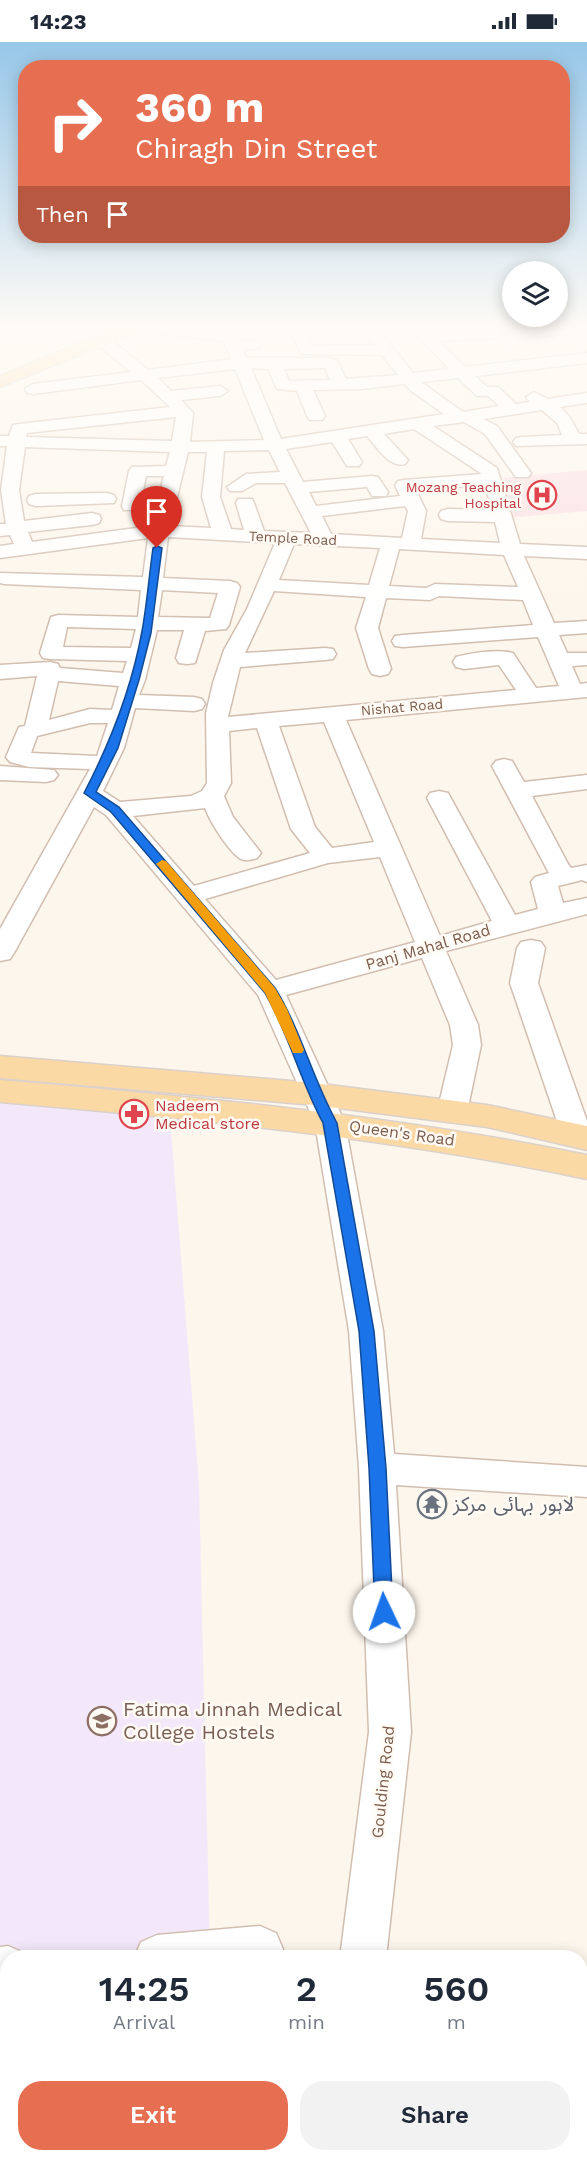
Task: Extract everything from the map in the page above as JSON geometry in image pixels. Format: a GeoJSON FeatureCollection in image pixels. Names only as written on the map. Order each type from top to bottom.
{"type":"FeatureCollection","features":[{"type":"Feature","properties":{"kind":"main road","name":"Queen's Road"},"geometry":{"type":"LineString","coordinates":[[0,1067],[322,1109],[444,1138],[587,1167]]}},
{"type":"Feature","properties":{"kind":"main road","name":"Queen's Road"},"geometry":{"type":"LineString","coordinates":[[0,1091],[214,1110],[322,1109],[452,1112],[487,1116],[582,1137]]}},
{"type":"Feature","properties":{"kind":"street"},"geometry":{"type":"LineString","coordinates":[[9,442],[19,429],[59,425]]}},
{"type":"Feature","properties":{"kind":"street"},"geometry":{"type":"LineString","coordinates":[[3,943],[97,778],[128,699],[141,655],[149,614],[159,531],[183,425]]}},
{"type":"Feature","properties":{"kind":"street"},"geometry":{"type":"LineString","coordinates":[[267,425],[324,539]]}},
{"type":"Feature","properties":{"kind":"street"},"geometry":{"type":"LineString","coordinates":[[379,425],[381,434],[399,460]]}},
{"type":"Feature","properties":{"kind":"street"},"geometry":{"type":"LineString","coordinates":[[381,434],[415,425]]}},
{"type":"Feature","properties":{"kind":"street"},"geometry":{"type":"LineString","coordinates":[[419,425],[491,472],[512,550],[558,660],[579,691]]}},
{"type":"Feature","properties":{"kind":"street"},"geometry":{"type":"LineString","coordinates":[[9,442],[180,447],[275,445],[337,436],[381,434],[441,440],[470,425]]}},
{"type":"Feature","properties":{"kind":"street"},"geometry":{"type":"LineString","coordinates":[[479,425],[522,472]]}},
{"type":"Feature","properties":{"kind":"street"},"geometry":{"type":"LineString","coordinates":[[544,425],[570,440]]}},
{"type":"Feature","properties":{"kind":"street"},"geometry":{"type":"LineString","coordinates":[[568,425],[570,440]]}},
{"type":"Feature","properties":{"kind":"street"},"geometry":{"type":"LineString","coordinates":[[337,436],[353,462]]}},
{"type":"Feature","properties":{"kind":"street"},"geometry":{"type":"LineString","coordinates":[[522,442],[570,440]]}},
{"type":"Feature","properties":{"kind":"street"},"geometry":{"type":"LineString","coordinates":[[306,441],[317,459]]}},
{"type":"Feature","properties":{"kind":"street"},"geometry":{"type":"LineString","coordinates":[[9,442],[24,480]]}},
{"type":"Feature","properties":{"kind":"street"},"geometry":{"type":"LineString","coordinates":[[216,445],[211,496],[223,534]]}},
{"type":"Feature","properties":{"kind":"street"},"geometry":{"type":"LineString","coordinates":[[214,465],[292,477]]}},
{"type":"Feature","properties":{"kind":"street"},"geometry":{"type":"LineString","coordinates":[[131,506],[138,471],[174,471]]}},
{"type":"Feature","properties":{"kind":"street"},"geometry":{"type":"LineString","coordinates":[[256,536],[240,495],[252,478],[292,477],[372,481],[378,525]]}},
{"type":"Feature","properties":{"kind":"street"},"geometry":{"type":"LineString","coordinates":[[380,669],[367,628],[378,591],[417,511],[404,485],[493,478]]}},
{"type":"Feature","properties":{"kind":"street"},"geometry":{"type":"LineString","coordinates":[[24,480],[42,483],[35,503],[107,499]]}},
{"type":"Feature","properties":{"kind":"street"},"geometry":{"type":"LineString","coordinates":[[24,480],[5,501],[6,529],[13,551],[2,583],[153,583],[230,587],[219,625],[196,624],[149,614],[100,613],[58,621],[51,652],[141,655]]}},
{"type":"Feature","properties":{"kind":"street"},"geometry":{"type":"LineString","coordinates":[[309,512],[373,498],[411,500]]}},
{"type":"Feature","properties":{"kind":"street"},"geometry":{"type":"LineString","coordinates":[[448,515],[503,516]]}},
{"type":"Feature","properties":{"kind":"street"},"geometry":{"type":"LineString","coordinates":[[6,529],[92,519]]}},
{"type":"Feature","properties":{"kind":"street","name":"Temple Road"},"geometry":{"type":"LineString","coordinates":[[13,551],[159,531],[587,554]]}},
{"type":"Feature","properties":{"kind":"street"},"geometry":{"type":"LineString","coordinates":[[115,810],[196,803],[212,796],[219,783],[217,713],[231,661],[268,585],[287,537]]}},
{"type":"Feature","properties":{"kind":"street"},"geometry":{"type":"LineString","coordinates":[[268,585],[432,592],[463,599],[530,594]]}},
{"type":"Feature","properties":{"kind":"street"},"geometry":{"type":"LineString","coordinates":[[64,604],[100,613]]}},
{"type":"Feature","properties":{"kind":"street"},"geometry":{"type":"LineString","coordinates":[[90,654],[100,613]]}},
{"type":"Feature","properties":{"kind":"street"},"geometry":{"type":"LineString","coordinates":[[187,658],[196,624]]}},
{"type":"Feature","properties":{"kind":"street"},"geometry":{"type":"LineString","coordinates":[[403,641],[587,627]]}},
{"type":"Feature","properties":{"kind":"street"},"geometry":{"type":"LineString","coordinates":[[231,661],[326,654]]}},
{"type":"Feature","properties":{"kind":"street"},"geometry":{"type":"LineString","coordinates":[[464,662],[505,658],[530,695]]}},
{"type":"Feature","properties":{"kind":"street"},"geometry":{"type":"LineString","coordinates":[[558,660],[587,658]]}},
{"type":"Feature","properties":{"kind":"street"},"geometry":{"type":"LineString","coordinates":[[1,679],[50,669],[37,723]]}},
{"type":"Feature","properties":{"kind":"street"},"geometry":{"type":"LineString","coordinates":[[48,674],[90,677],[128,699],[194,704]]}},
{"type":"Feature","properties":{"kind":"street"},"geometry":{"type":"LineString","coordinates":[[77,762],[86,717],[90,677]]}},
{"type":"Feature","properties":{"kind":"street","name":"Nishat Road"},"geometry":{"type":"LineString","coordinates":[[217,725],[579,691]]}},
{"type":"Feature","properties":{"kind":"street"},"geometry":{"type":"LineString","coordinates":[[97,778],[77,762],[29,760],[18,757],[27,732],[37,723],[86,717],[128,699]]}},
{"type":"Feature","properties":{"kind":"street"},"geometry":{"type":"LineString","coordinates":[[332,714],[464,1025],[467,1045],[452,1112]]}},
{"type":"Feature","properties":{"kind":"street"},"geometry":{"type":"LineString","coordinates":[[266,720],[303,829],[326,856]]}},
{"type":"Feature","properties":{"kind":"street"},"geometry":{"type":"LineString","coordinates":[[504,766],[557,867],[576,875]]}},
{"type":"Feature","properties":{"kind":"street"},"geometry":{"type":"LineString","coordinates":[[0,773],[97,778]]}},
{"type":"Feature","properties":{"kind":"street","name":"Goulding Road"},"geometry":{"type":"LineString","coordinates":[[97,778],[115,810],[270,991],[280,1009],[322,1109],[366,1331],[377,1468],[390,1732],[364,1950]]}},
{"type":"Feature","properties":{"kind":"street"},"geometry":{"type":"LineString","coordinates":[[517,790],[587,782]]}},
{"type":"Feature","properties":{"kind":"street"},"geometry":{"type":"LineString","coordinates":[[212,796],[220,818],[248,853]]}},
{"type":"Feature","properties":{"kind":"street"},"geometry":{"type":"LineString","coordinates":[[439,798],[507,925]]}},
{"type":"Feature","properties":{"kind":"street"},"geometry":{"type":"LineString","coordinates":[[189,895],[326,856],[388,848]]}},
{"type":"Feature","properties":{"kind":"street"},"geometry":{"type":"LineString","coordinates":[[552,913],[544,882],[576,875]]}},
{"type":"Feature","properties":{"kind":"street","name":"Panj Mahal Road"},"geometry":{"type":"LineString","coordinates":[[270,991],[507,925],[587,906]]}},
{"type":"Feature","properties":{"kind":"street"},"geometry":{"type":"LineString","coordinates":[[531,948],[524,983],[582,1137]]}},
{"type":"Feature","properties":{"kind":"street"},"geometry":{"type":"LineString","coordinates":[[377,1468],[587,1482]]}},
{"type":"Feature","properties":{"kind":"street"},"geometry":{"type":"LineString","coordinates":[[249,1950],[260,1949]]}},
{"type":"Feature","properties":{"kind":"shaded area","name":"Mozang Teaching Hospital"},"geometry":{"type":"Polygon","coordinates":[[[587,470],[587,511],[504,518],[493,479],[587,470]]]}},
{"type":"Feature","properties":{"kind":"shaded area","name":"Fatima Jinnah Medical College Hostels"},"geometry":{"type":"Polygon","coordinates":[[[0,1091],[169,1105],[199,1485],[210,1950],[0,1950],[0,1091]]]}},
{"type":"Feature","properties":{"kind":"slow traffic"},"geometry":{"type":"LineString","coordinates":[[162,864],[270,991],[297,1050]]}},
{"type":"Feature","properties":{"kind":"place","name":"Mozang Teaching Hospital"},"geometry":{"type":"Point","coordinates":[542,495]}},
{"type":"Feature","properties":{"kind":"place","name":"Nadeem Medical store"},"geometry":{"type":"Point","coordinates":[134,1114]}},
{"type":"Feature","properties":{"kind":"place","name":"لاہور بہائی مرکز"},"geometry":{"type":"Point","coordinates":[432,1504]}},
{"type":"Feature","properties":{"kind":"place","name":"Fatima Jinnah Medical College Hostels"},"geometry":{"type":"Point","coordinates":[102,1721]}},
{"type":"Feature","properties":{"kind":"route"},"geometry":{"type":"LineString","coordinates":[[157,548],[146,633],[134,680],[112,748],[90,793],[115,810],[270,991],[280,1009],[314,1094],[330,1123],[366,1331],[377,1468],[384,1612]]}}]}
